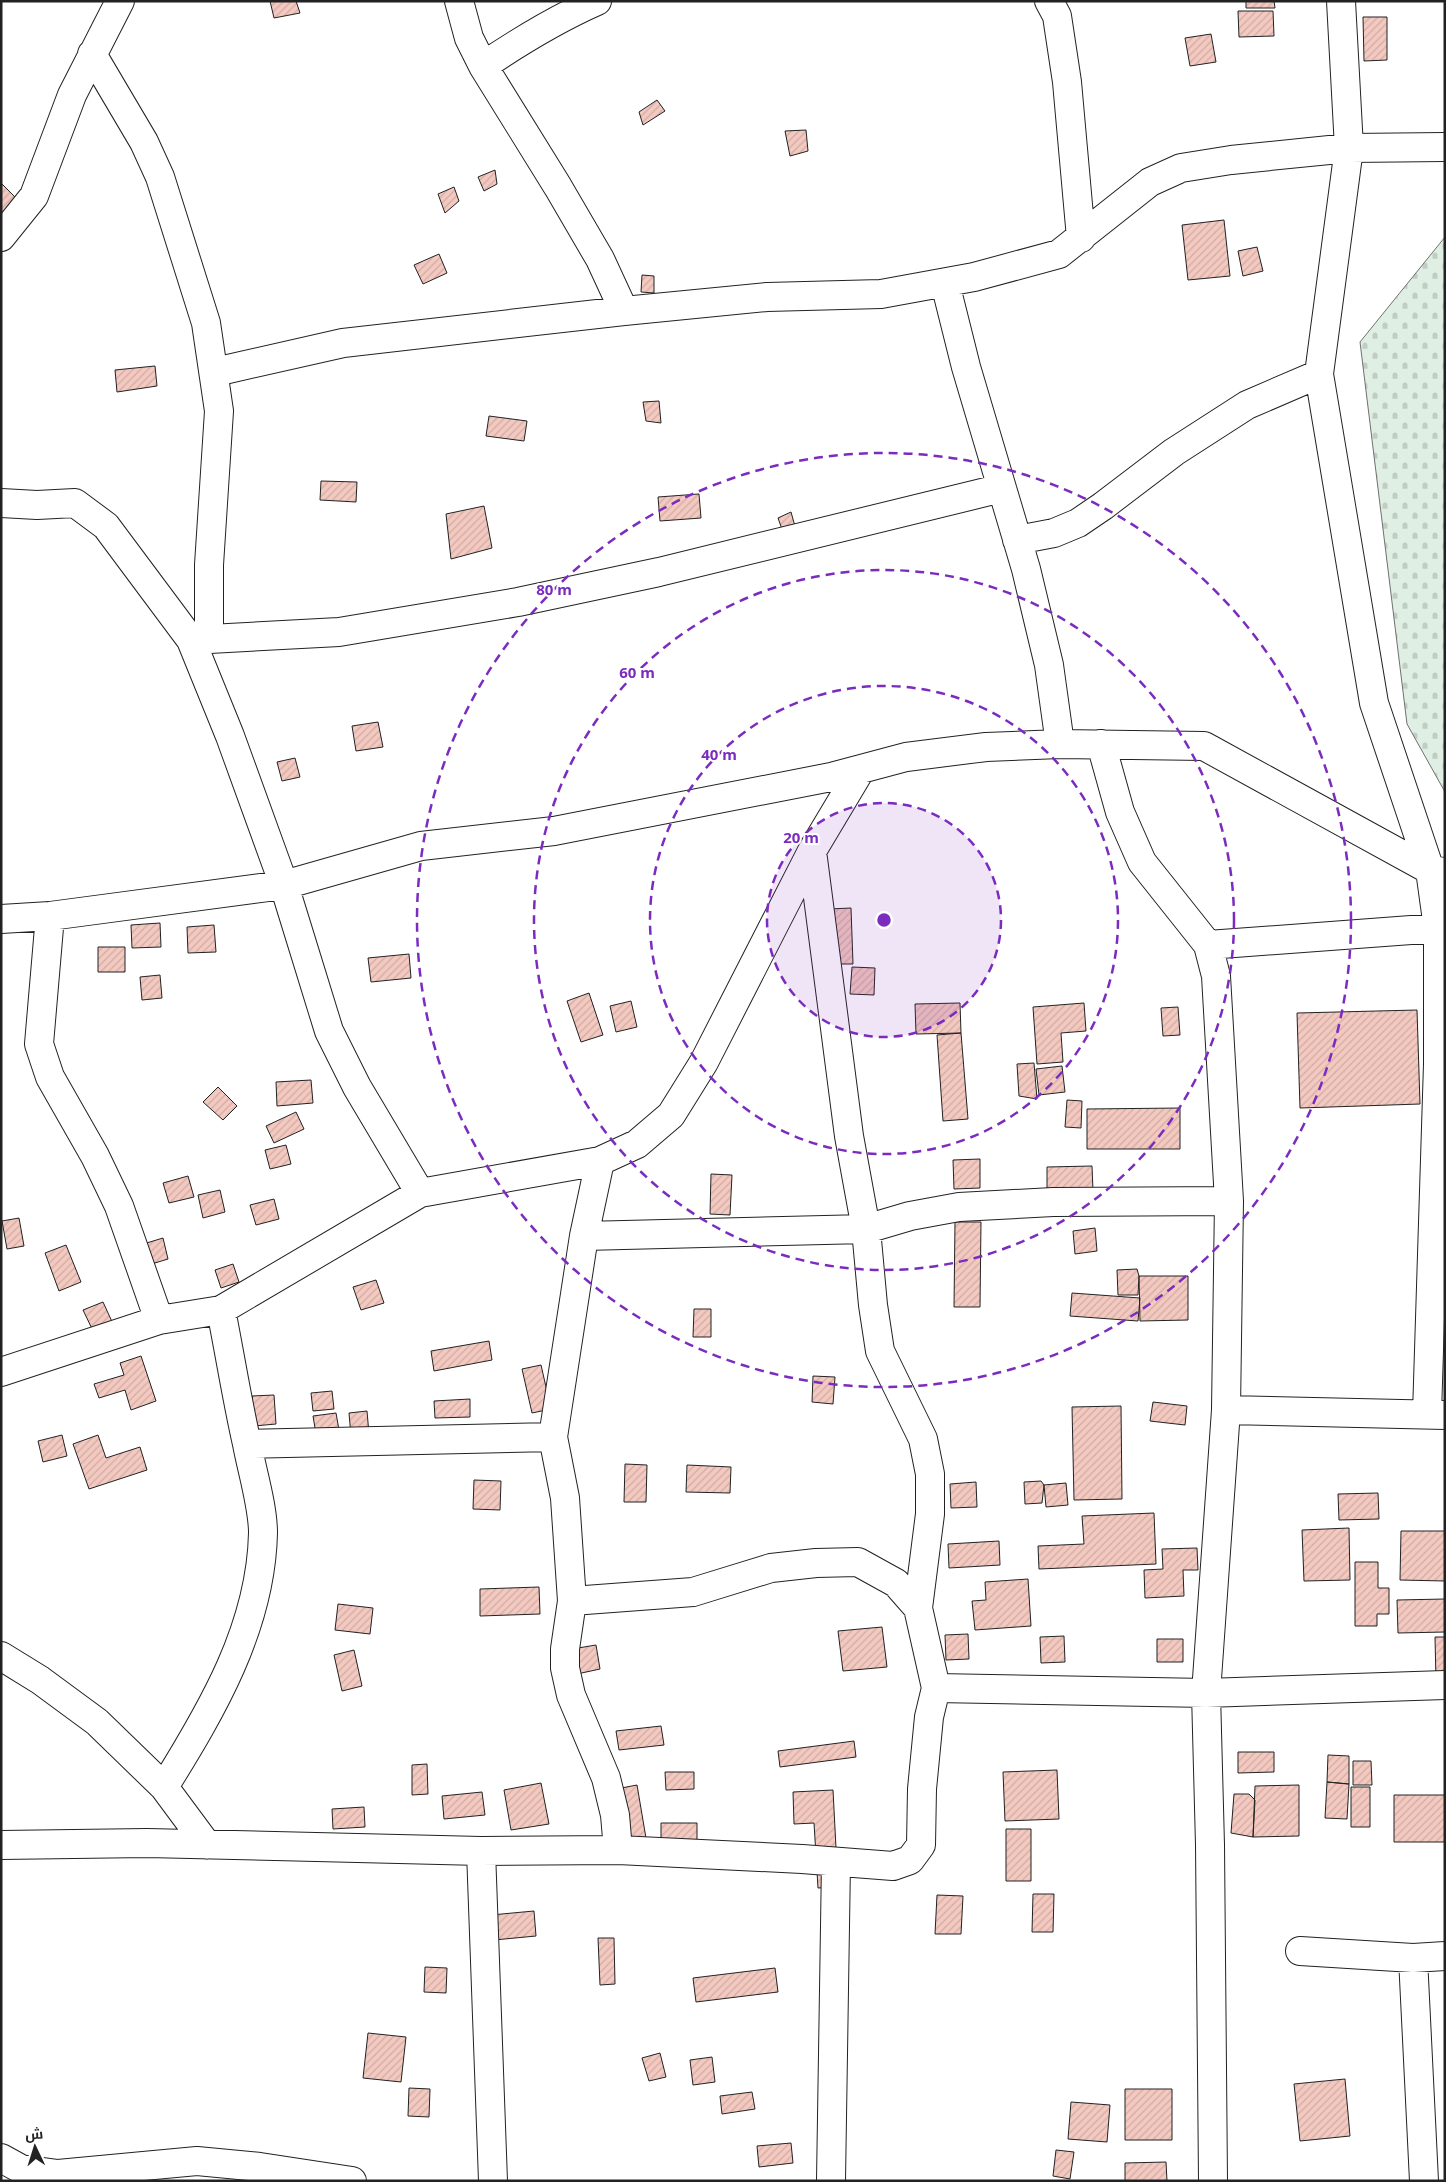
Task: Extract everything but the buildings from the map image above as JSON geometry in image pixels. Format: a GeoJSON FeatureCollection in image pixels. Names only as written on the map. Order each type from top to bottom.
{"type":"FeatureCollection","features":[{"type":"Feature","properties":{"kind":"street"},"geometry":{"type":"LineString","coordinates":[[1,237],[34,196],[72,95],[120,1]]}},
{"type":"Feature","properties":{"kind":"street"},"geometry":{"type":"LineString","coordinates":[[459,1],[469,38],[483,66],[600,259],[624,311]]}},
{"type":"Feature","properties":{"kind":"street"},"geometry":{"type":"LineString","coordinates":[[483,66],[563,16],[597,1]]}},
{"type":"Feature","properties":{"kind":"street"},"geometry":{"type":"LineString","coordinates":[[1050,1],[1057,16],[1067,82],[1081,238]]}},
{"type":"Feature","properties":{"kind":"street"},"geometry":{"type":"LineString","coordinates":[[1226,1410],[1436,1414],[1437,871],[1374,702],[1319,374],[1349,148],[1341,1]]}},
{"type":"Feature","properties":{"kind":"street"},"geometry":{"type":"LineString","coordinates":[[92,54],[144,142],[160,178],[206,322],[215,372],[219,411],[209,565],[200,640]]}},
{"type":"Feature","properties":{"kind":"street"},"geometry":{"type":"LineString","coordinates":[[215,372],[342,343],[767,297],[881,294],[974,277],[1059,254],[1150,182],[1181,168],[1231,160],[1349,148],[1445,147]]}},
{"type":"Feature","properties":{"kind":"street"},"geometry":{"type":"LineString","coordinates":[[945,282],[966,367],[1017,540],[1050,665],[1060,744]]}},
{"type":"Feature","properties":{"kind":"street"},"geometry":{"type":"LineString","coordinates":[[1017,540],[1054,533],[1078,523],[1174,452],[1246,404],[1319,374]]}},
{"type":"Feature","properties":{"kind":"street"},"geometry":{"type":"LineString","coordinates":[[200,640],[339,632],[518,602],[659,572],[1002,488]]}},
{"type":"Feature","properties":{"kind":"street"},"geometry":{"type":"LineString","coordinates":[[1,503],[37,505],[75,503],[106,526],[200,640],[230,736],[284,885],[328,1031],[356,1087],[420,1193]]}},
{"type":"Feature","properties":{"kind":"street"},"geometry":{"type":"LineString","coordinates":[[1,919],[50,916],[284,885],[421,846],[554,831],[831,777],[906,757],[976,748],[1060,744],[1204,746],[1437,871]]}},
{"type":"Feature","properties":{"kind":"street"},"geometry":{"type":"LineString","coordinates":[[1101,744],[1120,812],[1142,862],[1208,945],[1216,976],[1229,1201],[1226,1410],[1206,1692],[1210,1845],[1213,2181]]}},
{"type":"Feature","properties":{"kind":"street"},"geometry":{"type":"LineString","coordinates":[[1,1372],[159,1320],[222,1310],[420,1193],[600,1161],[637,1144],[671,1115],[704,1062],[812,851],[861,769]]}},
{"type":"Feature","properties":{"kind":"street"},"geometry":{"type":"LineString","coordinates":[[1,1845],[147,1843],[481,1851],[618,1850],[893,1866],[910,1860],[921,1845],[922,1789],[929,1717],[936,1688],[918,1608],[930,1514],[930,1474],[923,1439],[880,1352],[873,1305],[866,1229],[849,1136],[812,851]]}},
{"type":"Feature","properties":{"kind":"street"},"geometry":{"type":"LineString","coordinates":[[50,916],[39,1044],[50,1077],[96,1156],[119,1206],[159,1320]]}},
{"type":"Feature","properties":{"kind":"street"},"geometry":{"type":"LineString","coordinates":[[1208,945],[1438,928]]}},
{"type":"Feature","properties":{"kind":"street"},"geometry":{"type":"LineString","coordinates":[[600,1161],[584,1236],[553,1437],[565,1498],[572,1601],[565,1649],[565,1668],[571,1695],[606,1778],[615,1815],[618,1850]]}},
{"type":"Feature","properties":{"kind":"street"},"geometry":{"type":"LineString","coordinates":[[584,1236],[866,1229],[910,1216],[960,1207],[1053,1202],[1229,1201]]}},
{"type":"Feature","properties":{"kind":"street"},"geometry":{"type":"LineString","coordinates":[[164,1787],[204,1723],[239,1648],[258,1578],[263,1532],[255,1478],[222,1310]]}},
{"type":"Feature","properties":{"kind":"street"},"geometry":{"type":"LineString","coordinates":[[247,1444],[553,1437]]}},
{"type":"Feature","properties":{"kind":"street"},"geometry":{"type":"LineString","coordinates":[[572,1601],[693,1592],[771,1568],[816,1563],[858,1562],[896,1583],[918,1608]]}},
{"type":"Feature","properties":{"kind":"street"},"geometry":{"type":"LineString","coordinates":[[1,1656],[97,1722],[164,1787],[207,1845]]}},
{"type":"Feature","properties":{"kind":"street"},"geometry":{"type":"LineString","coordinates":[[936,1688],[1206,1692],[1445,1685]]}},
{"type":"Feature","properties":{"kind":"street"},"geometry":{"type":"LineString","coordinates":[[481,1851],[493,2181]]}},
{"type":"Feature","properties":{"kind":"street"},"geometry":{"type":"LineString","coordinates":[[831,2181],[836,1862]]}},
{"type":"Feature","properties":{"kind":"street"},"geometry":{"type":"LineString","coordinates":[[1300,1951],[1413,1958],[1445,1956]]}},
{"type":"Feature","properties":{"kind":"street"},"geometry":{"type":"LineString","coordinates":[[1413,1958],[1424,2181]]}},
{"type":"Feature","properties":{"kind":"street"},"geometry":{"type":"LineString","coordinates":[[1,2158],[21,2169],[58,2174],[197,2161],[260,2167],[352,2181]]}},
{"type":"Feature","properties":{"kind":"green space"},"geometry":{"type":"Polygon","coordinates":[[[1445,237],[1445,792],[1407,724],[1360,342],[1445,237]]]}}]}
